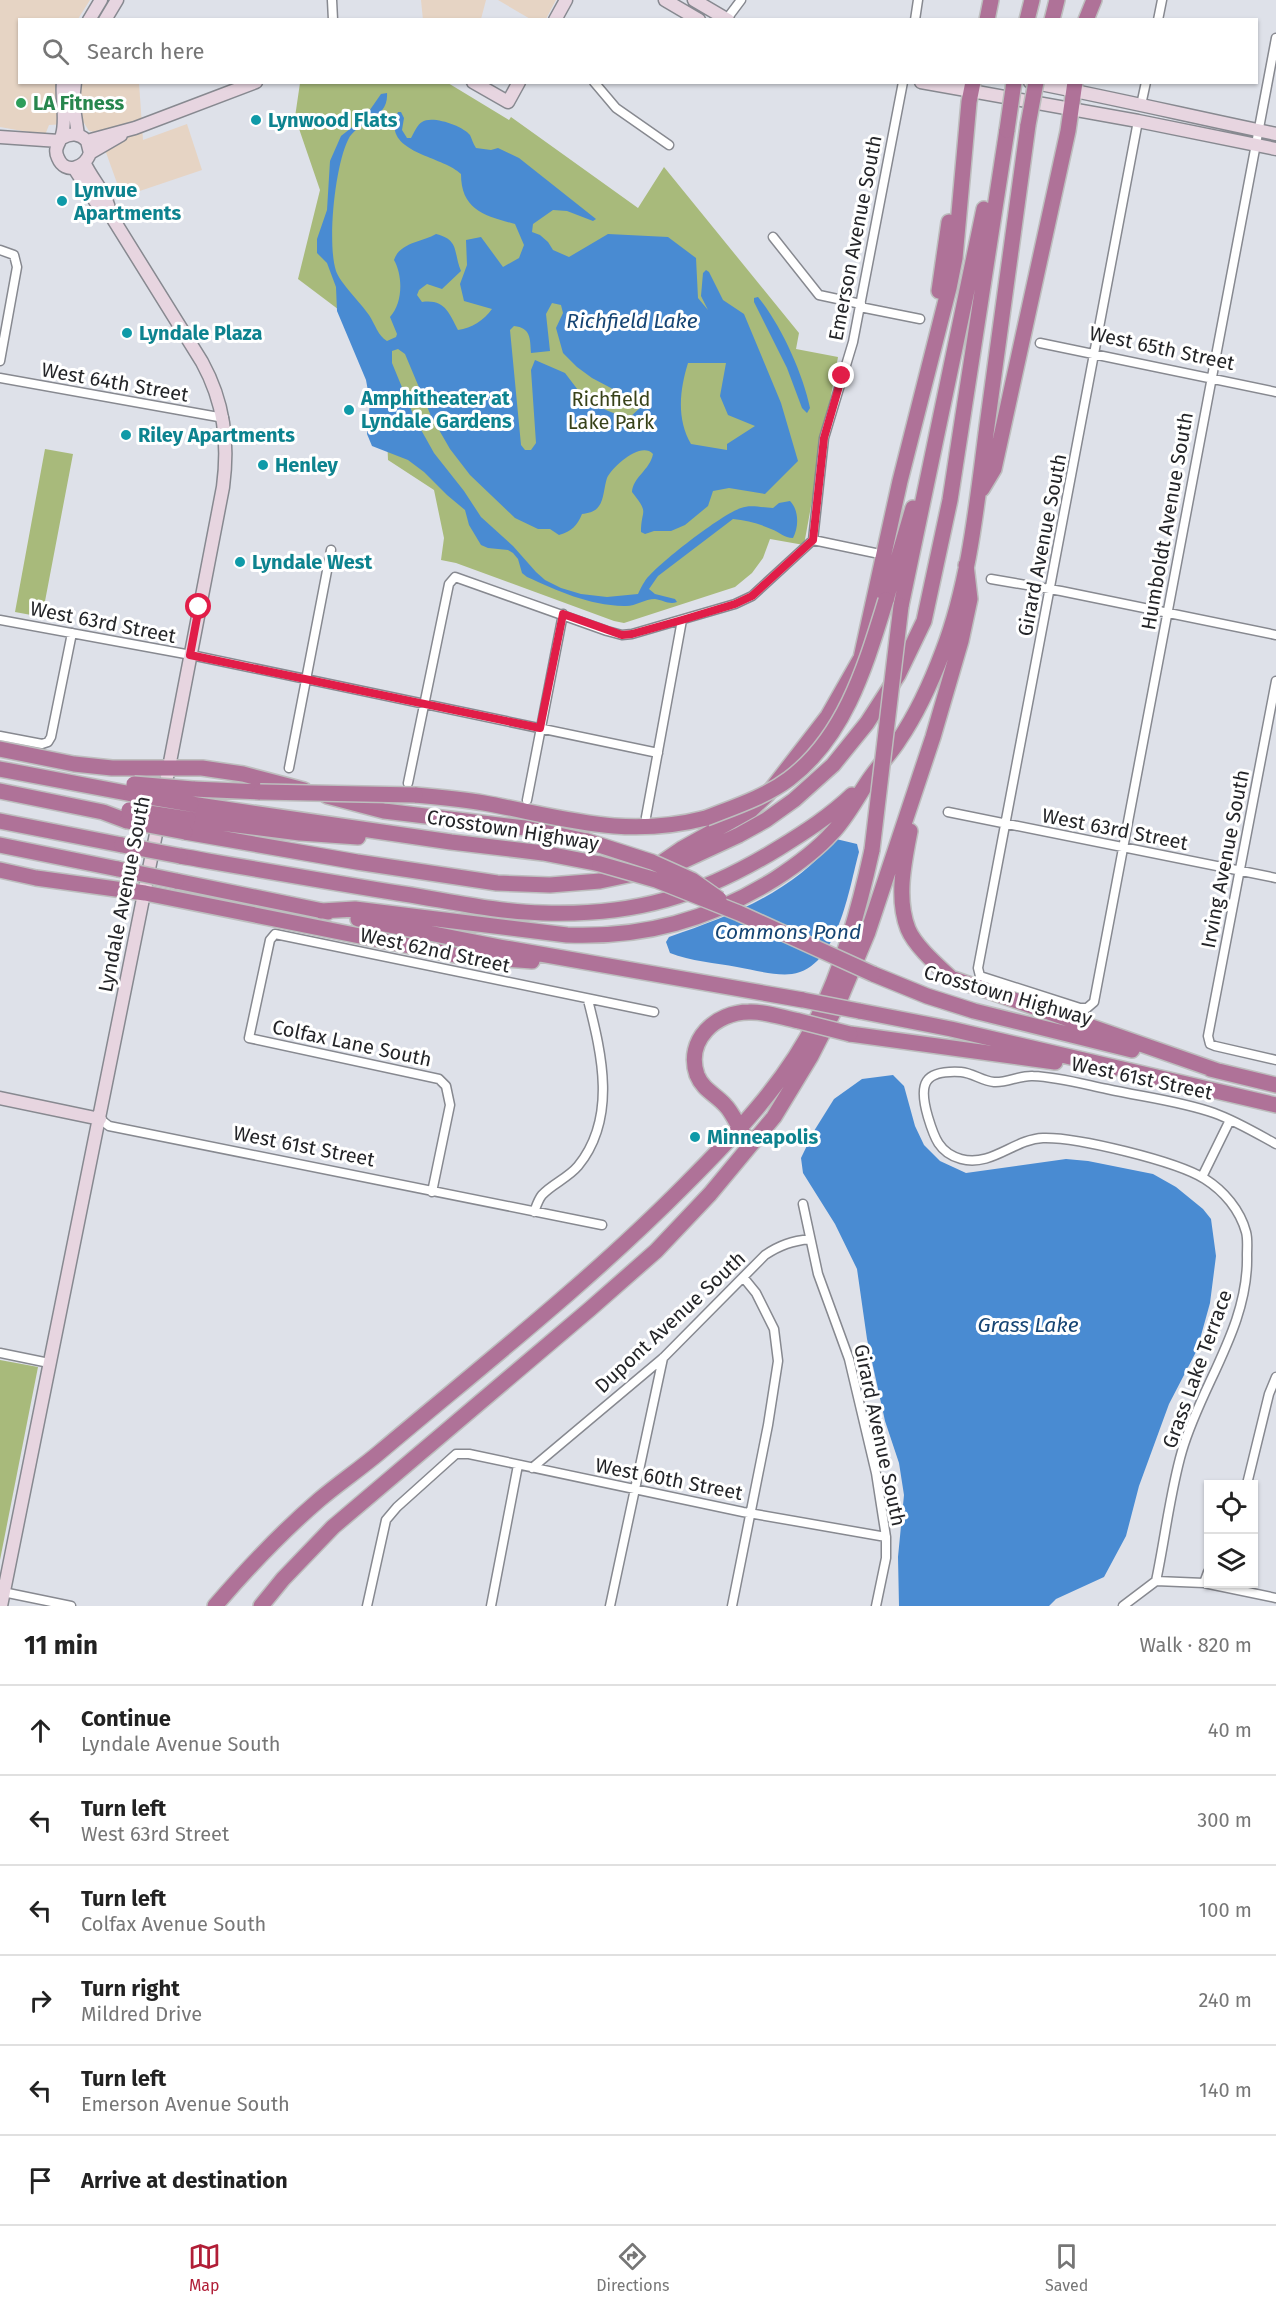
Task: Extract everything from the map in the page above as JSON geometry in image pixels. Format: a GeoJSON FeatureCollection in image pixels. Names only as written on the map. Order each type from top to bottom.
{"type":"FeatureCollection","features":[{"type":"Feature","properties":{"kind":"highway"},"geometry":{"type":"LineString","coordinates":[[987,18],[991,0]]}},
{"type":"Feature","properties":{"kind":"highway"},"geometry":{"type":"LineString","coordinates":[[1028,18],[1032,0]]}},
{"type":"Feature","properties":{"kind":"highway"},"geometry":{"type":"LineString","coordinates":[[1052,18],[1057,0]]}},
{"type":"Feature","properties":{"kind":"highway"},"geometry":{"type":"LineString","coordinates":[[1082,18],[1084,0]]}},
{"type":"Feature","properties":{"kind":"highway"},"geometry":{"type":"LineString","coordinates":[[1087,18],[1094,0]]}},
{"type":"Feature","properties":{"kind":"highway"},"geometry":{"type":"LineString","coordinates":[[0,791],[103,812],[186,825],[357,861],[497,883],[550,885],[600,880],[652,870],[712,849],[766,820],[794,800],[833,765],[867,723],[902,666],[924,621],[950,500],[1014,84]]}},
{"type":"Feature","properties":{"kind":"highway"},"geometry":{"type":"LineString","coordinates":[[321,911],[355,909],[567,935],[601,936],[659,928],[691,920],[746,897],[793,867],[833,833],[871,776],[898,742],[923,700],[944,650],[966,565],[978,497],[1028,125],[1036,84]]}},
{"type":"Feature","properties":{"kind":"highway"},"geometry":{"type":"LineString","coordinates":[[652,870],[683,848],[751,810],[767,795],[812,739],[838,700],[861,658],[913,428],[939,287],[950,210],[963,180],[972,87]]}},
{"type":"Feature","properties":{"kind":"highway"},"geometry":{"type":"LineString","coordinates":[[978,497],[994,469],[1053,204],[1075,87]]}},
{"type":"Feature","properties":{"kind":"highway"},"geometry":{"type":"LineString","coordinates":[[215,1606],[234,1584],[319,1501],[376,1456],[621,1247],[683,1187],[739,1128],[768,1093],[795,1058],[816,1022],[857,916],[872,850],[901,606],[984,209],[1000,164]]}},
{"type":"Feature","properties":{"kind":"highway"},"geometry":{"type":"LineString","coordinates":[[192,797],[260,792],[412,789],[616,827],[660,827],[706,818],[757,797],[789,778],[818,751],[843,714],[865,667],[943,405]]}},
{"type":"Feature","properties":{"kind":"highway"},"geometry":{"type":"LineString","coordinates":[[966,565],[970,599],[961,641],[913,813],[902,882],[904,910],[909,930],[932,961],[951,978],[1218,1071]]}},
{"type":"Feature","properties":{"kind":"highway"},"geometry":{"type":"LineString","coordinates":[[261,1606],[283,1579],[333,1527],[656,1251],[696,1210],[774,1117],[792,1089],[840,999],[868,932],[933,737]]}},
{"type":"Feature","properties":{"kind":"highway"},"geometry":{"type":"LineString","coordinates":[[0,749],[74,764],[112,768],[168,770],[202,768],[243,774],[384,811],[525,828],[587,841],[652,862],[692,880],[739,913]]}},
{"type":"Feature","properties":{"kind":"highway","name":"Crosstown Highway"},"geometry":{"type":"LineString","coordinates":[[0,769],[46,779],[192,797],[450,842],[543,853],[600,864],[656,880],[739,913],[927,996],[974,1011],[1276,1085]]}},
{"type":"Feature","properties":{"kind":"highway"},"geometry":{"type":"LineString","coordinates":[[0,820],[180,856],[487,907],[542,913],[605,912],[645,906],[682,896],[746,869],[811,828],[839,807],[871,776]]}},
{"type":"Feature","properties":{"kind":"highway"},"geometry":{"type":"LineString","coordinates":[[186,825],[450,842]]}},
{"type":"Feature","properties":{"kind":"highway"},"geometry":{"type":"LineString","coordinates":[[0,845],[321,911],[951,1029],[1276,1105]]}},
{"type":"Feature","properties":{"kind":"highway"},"geometry":{"type":"LineString","coordinates":[[0,870],[36,878],[145,893],[460,956],[622,969]]}},
{"type":"Feature","properties":{"kind":"highway"},"geometry":{"type":"LineString","coordinates":[[743,1156],[746,1138],[725,1105],[704,1088],[697,1074],[695,1053],[704,1032],[716,1021],[743,1012],[753,1011],[850,1034],[1145,1074]]}},
{"type":"Feature","properties":{"kind":"highway"},"geometry":{"type":"LineString","coordinates":[[725,1105],[747,1105],[768,1093]]}},
{"type":"Feature","properties":{"kind":"main road"},"geometry":{"type":"LineString","coordinates":[[90,18],[101,0]]}},
{"type":"Feature","properties":{"kind":"main road"},"geometry":{"type":"LineString","coordinates":[[106,18],[117,0]]}},
{"type":"Feature","properties":{"kind":"main road"},"geometry":{"type":"LineString","coordinates":[[556,18],[566,0]]}},
{"type":"Feature","properties":{"kind":"main road"},"geometry":{"type":"LineString","coordinates":[[665,0],[696,18]]}},
{"type":"Feature","properties":{"kind":"main road"},"geometry":{"type":"LineString","coordinates":[[694,0],[725,18]]}},
{"type":"Feature","properties":{"kind":"main road"},"geometry":{"type":"LineString","coordinates":[[59,144],[64,116],[63,84]]}},
{"type":"Feature","properties":{"kind":"main road","name":"Lyndale Avenue South"},"geometry":{"type":"LineString","coordinates":[[1,1606],[100,1119],[224,487],[226,447],[224,418],[213,382],[110,214],[97,204],[72,101],[75,84]]}},
{"type":"Feature","properties":{"kind":"main road"},"geometry":{"type":"LineString","coordinates":[[59,144],[67,135],[83,152],[135,128],[251,84]]}},
{"type":"Feature","properties":{"kind":"main road"},"geometry":{"type":"LineString","coordinates":[[476,84],[508,102],[518,84]]}},
{"type":"Feature","properties":{"kind":"main road"},"geometry":{"type":"LineString","coordinates":[[941,84],[972,87],[1071,110],[1138,120],[1276,149]]}},
{"type":"Feature","properties":{"kind":"main road"},"geometry":{"type":"LineString","coordinates":[[1048,84],[1075,87],[1141,105],[1276,134]]}},
{"type":"Feature","properties":{"kind":"main road"},"geometry":{"type":"LineString","coordinates":[[0,137],[59,144]]}},
{"type":"Feature","properties":{"kind":"main road","name":"Lyndale Avenue South"},"geometry":{"type":"LineString","coordinates":[[59,144],[65,166],[83,152]]}},
{"type":"Feature","properties":{"kind":"main road","name":"West 61st Street"},"geometry":{"type":"LineString","coordinates":[[0,1098],[100,1119]]}},
{"type":"Feature","properties":{"kind":"street"},"geometry":{"type":"LineString","coordinates":[[332,0],[333,18]]}},
{"type":"Feature","properties":{"kind":"street"},"geometry":{"type":"LineString","coordinates":[[728,18],[741,0]]}},
{"type":"Feature","properties":{"kind":"street"},"geometry":{"type":"LineString","coordinates":[[915,18],[918,0]]}},
{"type":"Feature","properties":{"kind":"street"},"geometry":{"type":"LineString","coordinates":[[1158,18],[1162,0]]}},
{"type":"Feature","properties":{"kind":"street","name":"Humboldt Avenue South"},"geometry":{"type":"LineString","coordinates":[[1087,1008],[1094,1002],[1276,38]]}},
{"type":"Feature","properties":{"kind":"street"},"geometry":{"type":"LineString","coordinates":[[596,84],[616,108],[669,145]]}},
{"type":"Feature","properties":{"kind":"street","name":"Emerson Avenue South"},"geometry":{"type":"LineString","coordinates":[[813,540],[824,438],[853,342],[903,84]]}},
{"type":"Feature","properties":{"kind":"street"},"geometry":{"type":"LineString","coordinates":[[1141,105],[1146,84]]}},
{"type":"Feature","properties":{"kind":"street","name":"Girard Avenue South"},"geometry":{"type":"LineString","coordinates":[[1087,1008],[1080,1008],[980,976],[978,968],[1138,120]]}},
{"type":"Feature","properties":{"kind":"street"},"geometry":{"type":"LineString","coordinates":[[774,237],[819,295],[920,319]]}},
{"type":"Feature","properties":{"kind":"street"},"geometry":{"type":"LineString","coordinates":[[0,361],[17,267],[14,255],[2,250]]}},
{"type":"Feature","properties":{"kind":"street","name":"West 65th Street"},"geometry":{"type":"LineString","coordinates":[[1040,344],[1276,392]]}},
{"type":"Feature","properties":{"kind":"street","name":"West 64th Street"},"geometry":{"type":"LineString","coordinates":[[0,378],[224,418]]}},
{"type":"Feature","properties":{"kind":"street"},"geometry":{"type":"LineString","coordinates":[[412,789],[425,704],[449,584],[454,577],[622,635],[682,620],[735,604],[752,596],[813,540],[875,553]]}},
{"type":"Feature","properties":{"kind":"street"},"geometry":{"type":"LineString","coordinates":[[289,768],[331,550]]}},
{"type":"Feature","properties":{"kind":"street"},"geometry":{"type":"LineString","coordinates":[[991,579],[1276,635]]}},
{"type":"Feature","properties":{"kind":"street"},"geometry":{"type":"LineString","coordinates":[[526,800],[563,614]]}},
{"type":"Feature","properties":{"kind":"street","name":"West 63rd Street"},"geometry":{"type":"LineString","coordinates":[[0,620],[190,655],[658,753]]}},
{"type":"Feature","properties":{"kind":"street"},"geometry":{"type":"LineString","coordinates":[[646,817],[682,620]]}},
{"type":"Feature","properties":{"kind":"street"},"geometry":{"type":"LineString","coordinates":[[0,736],[42,744],[48,742],[51,737],[72,633]]}},
{"type":"Feature","properties":{"kind":"street","name":"Irving Avenue South"},"geometry":{"type":"LineString","coordinates":[[1276,681],[1208,1036],[1210,1044],[1276,1060]]}},
{"type":"Feature","properties":{"kind":"street","name":"West 63rd Street"},"geometry":{"type":"LineString","coordinates":[[948,812],[1276,878]]}},
{"type":"Feature","properties":{"kind":"street","name":"West 62nd Street"},"geometry":{"type":"LineString","coordinates":[[249,1038],[270,940],[275,934],[654,1012]]}},
{"type":"Feature","properties":{"kind":"street"},"geometry":{"type":"LineString","coordinates":[[534,1212],[542,1195],[566,1178],[578,1165],[597,1132],[602,1114],[603,1077],[588,1000]]}},
{"type":"Feature","properties":{"kind":"street","name":"Colfax Lane South"},"geometry":{"type":"LineString","coordinates":[[249,1038],[439,1079],[446,1086],[450,1105],[432,1192]]}},
{"type":"Feature","properties":{"kind":"street","name":"Grass Lake Terrace"},"geometry":{"type":"LineString","coordinates":[[993,1082],[969,1073],[941,1071],[929,1077],[923,1086],[922,1097],[934,1139],[945,1152],[962,1159],[981,1160],[998,1155],[1018,1144],[1040,1138],[1066,1139],[1120,1150],[1202,1177],[1218,1188],[1237,1210],[1247,1234],[1248,1272],[1241,1308],[1202,1396],[1182,1451],[1156,1581]]}},
{"type":"Feature","properties":{"kind":"street","name":"West 61st Street"},"geometry":{"type":"LineString","coordinates":[[993,1082],[1032,1075],[1195,1107],[1230,1120],[1276,1144]]}},
{"type":"Feature","properties":{"kind":"street","name":"West 61st Street"},"geometry":{"type":"LineString","coordinates":[[100,1119],[109,1126],[602,1225]]}},
{"type":"Feature","properties":{"kind":"street"},"geometry":{"type":"LineString","coordinates":[[1202,1177],[1230,1120]]}},
{"type":"Feature","properties":{"kind":"street","name":"Girard Avenue South"},"geometry":{"type":"LineString","coordinates":[[803,1204],[818,1274],[849,1359],[876,1473],[886,1537],[886,1558],[876,1606]]}},
{"type":"Feature","properties":{"kind":"street","name":"Dupont Avenue South"},"geometry":{"type":"LineString","coordinates":[[532,1468],[663,1358],[765,1255],[778,1246],[810,1239]]}},
{"type":"Feature","properties":{"kind":"street"},"geometry":{"type":"LineString","coordinates":[[732,1606],[768,1425],[778,1361],[774,1329],[756,1293],[743,1277]]}},
{"type":"Feature","properties":{"kind":"street"},"geometry":{"type":"LineString","coordinates":[[0,1353],[49,1364]]}},
{"type":"Feature","properties":{"kind":"street"},"geometry":{"type":"LineString","coordinates":[[610,1606],[663,1358]]}},
{"type":"Feature","properties":{"kind":"street"},"geometry":{"type":"LineString","coordinates":[[1248,1480],[1269,1394],[1276,1377]]}},
{"type":"Feature","properties":{"kind":"street","name":"West 60th Street"},"geometry":{"type":"LineString","coordinates":[[367,1606],[386,1520],[397,1507],[456,1454],[469,1454],[635,1490],[886,1537]]}},
{"type":"Feature","properties":{"kind":"street"},"geometry":{"type":"LineString","coordinates":[[491,1606],[518,1465]]}},
{"type":"Feature","properties":{"kind":"street"},"geometry":{"type":"LineString","coordinates":[[1123,1606],[1156,1581],[1204,1583]]}},
{"type":"Feature","properties":{"kind":"street"},"geometry":{"type":"LineString","coordinates":[[1234,1588],[1276,1598]]}},
{"type":"Feature","properties":{"kind":"street"},"geometry":{"type":"LineString","coordinates":[[3,1592],[71,1606]]}},
{"type":"Feature","properties":{"kind":"shaded area"},"geometry":{"type":"Polygon","coordinates":[[[0,0],[90,0],[79,18],[18,18],[18,84],[139,84],[143,140],[187,124],[202,170],[122,197],[99,133],[89,131],[84,123],[49,125],[45,135],[0,127],[0,0]]]}},
{"type":"Feature","properties":{"kind":"shaded area"},"geometry":{"type":"Polygon","coordinates":[[[421,0],[486,0],[481,18],[423,18],[421,0]]]}},
{"type":"Feature","properties":{"kind":"shaded area"},"geometry":{"type":"Polygon","coordinates":[[[498,0],[556,0],[547,18],[529,18],[498,0]]]}},
{"type":"Feature","properties":{"kind":"green space","name":"Richfield Lake Park"},"geometry":{"type":"Polygon","coordinates":[[[300,84],[450,84],[509,120],[511,117],[638,208],[664,167],[799,333],[796,349],[838,357],[804,545],[770,539],[763,558],[752,573],[735,587],[624,623],[456,563],[441,560],[444,538],[434,490],[388,460],[383,343],[298,279],[320,190],[295,117],[300,84]]]}},
{"type":"Feature","properties":{"kind":"green space"},"geometry":{"type":"Polygon","coordinates":[[[45,449],[73,454],[42,617],[15,612],[45,449]]]}},
{"type":"Feature","properties":{"kind":"green space"},"geometry":{"type":"Polygon","coordinates":[[[0,1360],[38,1367],[0,1560],[0,1360]]]}},
{"type":"Feature","properties":{"kind":"water","name":"Richfield Lake"},"geometry":{"type":"Polygon","coordinates":[[[387,93],[383,109],[352,134],[343,152],[336,185],[332,242],[338,276],[369,315],[384,339],[387,341],[396,337],[397,334],[390,317],[399,297],[400,281],[394,260],[401,249],[436,234],[452,243],[461,271],[442,289],[427,284],[419,290],[417,295],[422,302],[436,303],[445,308],[458,330],[477,323],[492,309],[464,301],[460,284],[467,265],[466,240],[481,237],[503,267],[519,258],[524,245],[515,224],[485,214],[470,204],[462,186],[461,174],[405,145],[397,136],[394,126],[398,112],[401,112],[404,118],[402,130],[407,138],[411,138],[419,125],[427,120],[454,125],[470,135],[476,148],[491,150],[498,148],[519,158],[596,219],[593,221],[567,211],[553,210],[533,224],[532,232],[540,235],[553,250],[569,257],[608,234],[668,237],[696,258],[698,298],[708,310],[701,296],[703,273],[706,270],[723,300],[744,314],[781,403],[798,461],[765,494],[729,488],[713,491],[708,506],[685,525],[671,531],[654,531],[645,534],[641,532],[643,508],[632,492],[635,482],[649,465],[653,454],[648,451],[635,453],[610,473],[601,503],[597,508],[592,512],[582,514],[574,528],[559,535],[550,529],[538,529],[515,518],[470,475],[450,449],[431,416],[405,354],[398,349],[392,351],[392,363],[415,419],[434,453],[481,517],[545,580],[581,594],[607,597],[638,594],[644,583],[675,552],[741,508],[753,506],[773,508],[779,503],[790,501],[797,519],[793,538],[758,524],[733,519],[658,576],[649,589],[655,594],[675,599],[677,602],[669,603],[655,599],[628,606],[598,603],[562,592],[527,577],[522,573],[518,559],[513,553],[481,545],[469,525],[465,510],[424,472],[408,460],[372,446],[367,434],[370,402],[366,380],[337,311],[336,287],[327,263],[317,253],[317,239],[327,210],[330,161],[341,136],[365,117],[381,94],[387,93]],[[552,303],[546,314],[550,351],[531,353],[527,331],[514,326],[510,330],[521,445],[525,450],[531,450],[536,443],[531,370],[535,360],[565,373],[581,394],[606,410],[628,419],[643,405],[592,378],[563,353],[556,328],[563,313],[561,305],[552,303]],[[688,363],[681,393],[681,414],[686,434],[691,444],[727,450],[727,444],[755,426],[728,415],[720,396],[726,363],[688,363]]]}},
{"type":"Feature","properties":{"kind":"water"},"geometry":{"type":"Polygon","coordinates":[[[758,297],[775,321],[797,365],[810,408],[807,413],[802,408],[787,368],[754,302],[754,298],[758,297]]]}},
{"type":"Feature","properties":{"kind":"water","name":"Commons Pond"},"geometry":{"type":"Polygon","coordinates":[[[836,839],[857,844],[859,852],[839,924],[831,942],[808,969],[792,974],[772,973],[694,960],[670,953],[666,942],[669,937],[716,920],[760,900],[800,874],[836,839]]]}},
{"type":"Feature","properties":{"kind":"water","name":"Grass Lake"},"geometry":{"type":"Polygon","coordinates":[[[893,1075],[904,1086],[915,1126],[924,1145],[940,1161],[966,1173],[1066,1159],[1088,1161],[1153,1174],[1176,1187],[1203,1209],[1211,1219],[1216,1256],[1210,1303],[1197,1350],[1169,1404],[1139,1486],[1126,1536],[1104,1577],[1056,1599],[1049,1606],[899,1606],[898,1557],[904,1495],[899,1463],[885,1421],[867,1339],[857,1269],[835,1224],[803,1173],[801,1158],[814,1131],[834,1099],[862,1079],[893,1075]]]}},
{"type":"Feature","properties":{"kind":"place","name":"LA Fitness"},"geometry":{"type":"Point","coordinates":[21,103]}},
{"type":"Feature","properties":{"kind":"place","name":"Lynwood Flats"},"geometry":{"type":"Point","coordinates":[256,120]}},
{"type":"Feature","properties":{"kind":"place","name":"Lynvue Apartments"},"geometry":{"type":"Point","coordinates":[62,201]}},
{"type":"Feature","properties":{"kind":"place","name":"Lyndale Plaza"},"geometry":{"type":"Point","coordinates":[127,333]}},
{"type":"Feature","properties":{"kind":"place","name":"Amphitheater at Lyndale Gardens"},"geometry":{"type":"Point","coordinates":[349,410]}},
{"type":"Feature","properties":{"kind":"place","name":"Riley Apartments"},"geometry":{"type":"Point","coordinates":[126,435]}},
{"type":"Feature","properties":{"kind":"place","name":"Henley"},"geometry":{"type":"Point","coordinates":[263,465]}},
{"type":"Feature","properties":{"kind":"place","name":"Lyndale West"},"geometry":{"type":"Point","coordinates":[240,562]}},
{"type":"Feature","properties":{"kind":"place","name":"Minneapolis"},"geometry":{"type":"Point","coordinates":[695,1137]}},
{"type":"Feature","properties":{"kind":"route"},"geometry":{"type":"LineString","coordinates":[[199,607],[190,655],[540,728],[563,614],[622,635],[682,620],[735,604],[752,596],[795,559],[813,540],[824,438],[842,376]]}}]}
